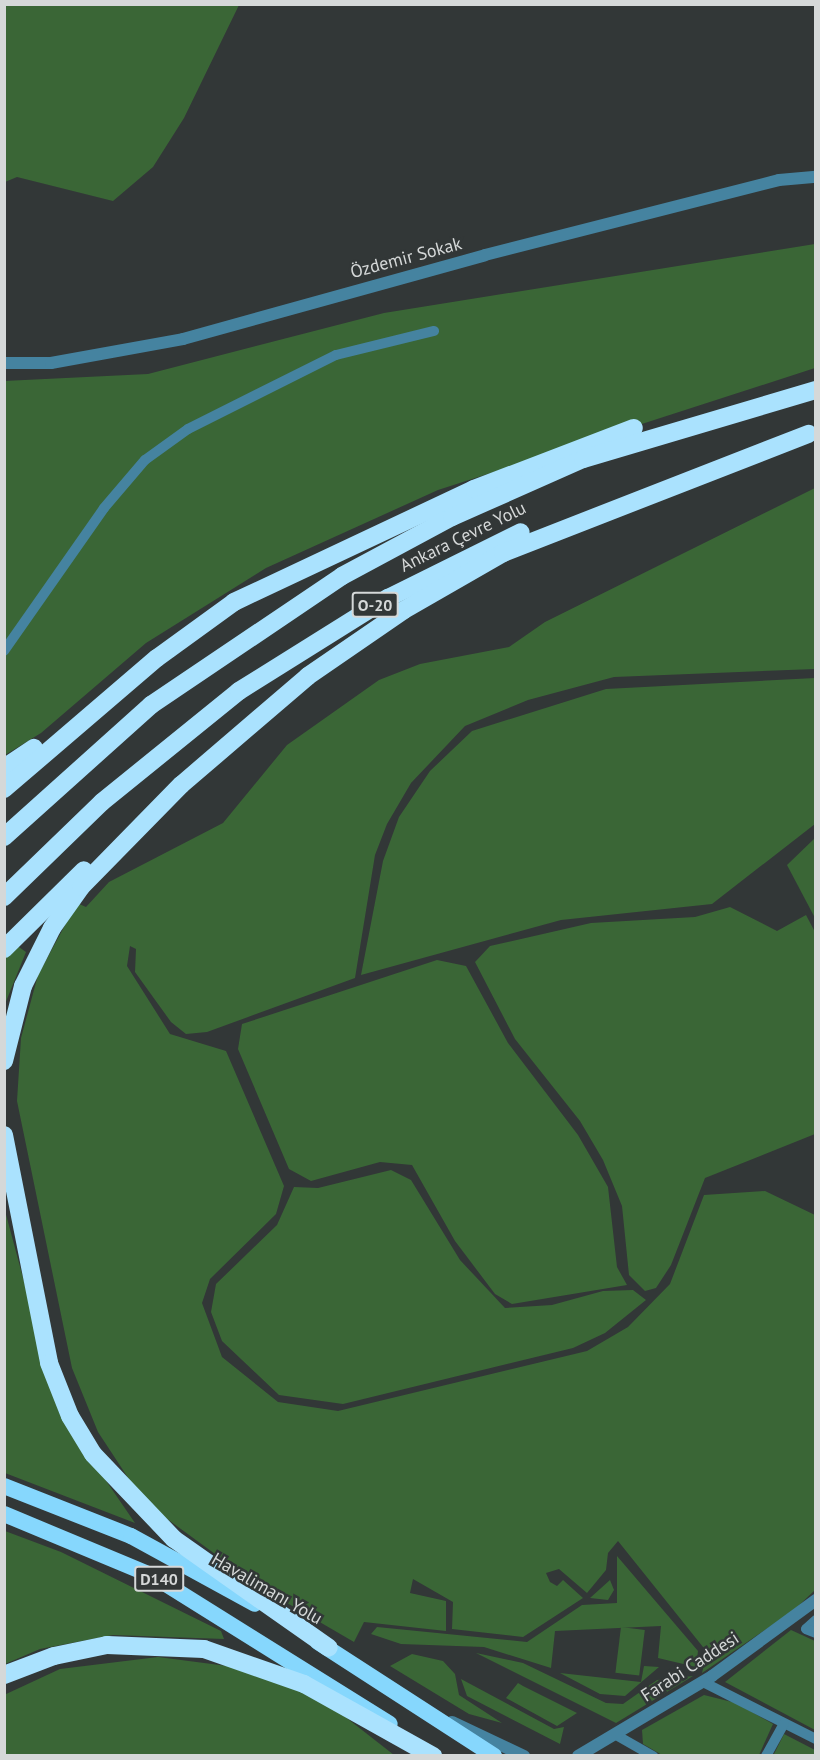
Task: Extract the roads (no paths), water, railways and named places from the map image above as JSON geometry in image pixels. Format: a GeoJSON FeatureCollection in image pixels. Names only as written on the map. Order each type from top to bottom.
{"type":"FeatureCollection","features":[{"type":"Feature","properties":{"kind":"highway"},"geometry":{"type":"LineString","coordinates":[[4,768],[198,624],[282,576],[559,454],[659,421],[816,382]]}},
{"type":"Feature","properties":{"kind":"highway","name":"Ankara Çevre Yolu"},"geometry":{"type":"LineString","coordinates":[[4,837],[151,705],[352,570],[472,507],[583,459],[816,390]]}},
{"type":"Feature","properties":{"kind":"highway"},"geometry":{"type":"LineString","coordinates":[[4,949],[181,784],[308,676],[436,590],[524,543],[812,433]]}},
{"type":"Feature","properties":{"kind":"highway","name":"Ankara Çevre Yolu"},"geometry":{"type":"LineString","coordinates":[[4,897],[185,732],[357,615],[459,560],[589,503],[812,433]]}},
{"type":"Feature","properties":{"kind":"highway"},"geometry":{"type":"LineString","coordinates":[[4,789],[198,624]]}},
{"type":"Feature","properties":{"kind":"highway"},"geometry":{"type":"LineString","coordinates":[[4,1061],[16,1006],[52,928],[105,859],[181,784]]}},
{"type":"Feature","properties":{"kind":"highway"},"geometry":{"type":"LineString","coordinates":[[4,1135],[49,1363],[70,1416],[93,1454],[166,1533],[329,1648]]}},
{"type":"Feature","properties":{"kind":"highway","name":"Havalimanı Yolu"},"geometry":{"type":"LineString","coordinates":[[4,1486],[131,1536],[329,1648],[494,1755]]}},
{"type":"Feature","properties":{"kind":"highway","name":"D140"},"geometry":{"type":"LineString","coordinates":[[4,1514],[153,1576],[438,1755]]}},
{"type":"Feature","properties":{"kind":"highway"},"geometry":{"type":"LineString","coordinates":[[4,1675],[54,1656],[107,1645],[204,1649],[304,1684],[433,1755]]}},
{"type":"Feature","properties":{"kind":"street","name":"Özdemir Sokak"},"geometry":{"type":"LineString","coordinates":[[4,363],[51,363],[183,339],[519,246],[779,180],[816,177]]}},
{"type":"Feature","properties":{"kind":"street"},"geometry":{"type":"LineString","coordinates":[[4,651],[104,508],[145,460],[188,429],[336,356],[434,331]]}},
{"type":"Feature","properties":{"kind":"street","name":"Farabi Caddesi"},"geometry":{"type":"LineString","coordinates":[[578,1755],[616,1735],[703,1682],[816,1600]]}},
{"type":"Feature","properties":{"kind":"street"},"geometry":{"type":"LineString","coordinates":[[811,1631],[816,1620]]}},
{"type":"Feature","properties":{"kind":"street"},"geometry":{"type":"LineString","coordinates":[[703,1682],[816,1739]]}},
{"type":"Feature","properties":{"kind":"street"},"geometry":{"type":"LineString","coordinates":[[413,1703],[524,1755]]}},
{"type":"Feature","properties":{"kind":"street"},"geometry":{"type":"LineString","coordinates":[[766,1755],[784,1724]]}},
{"type":"Feature","properties":{"kind":"street"},"geometry":{"type":"LineString","coordinates":[[616,1735],[653,1755]]}}]}
